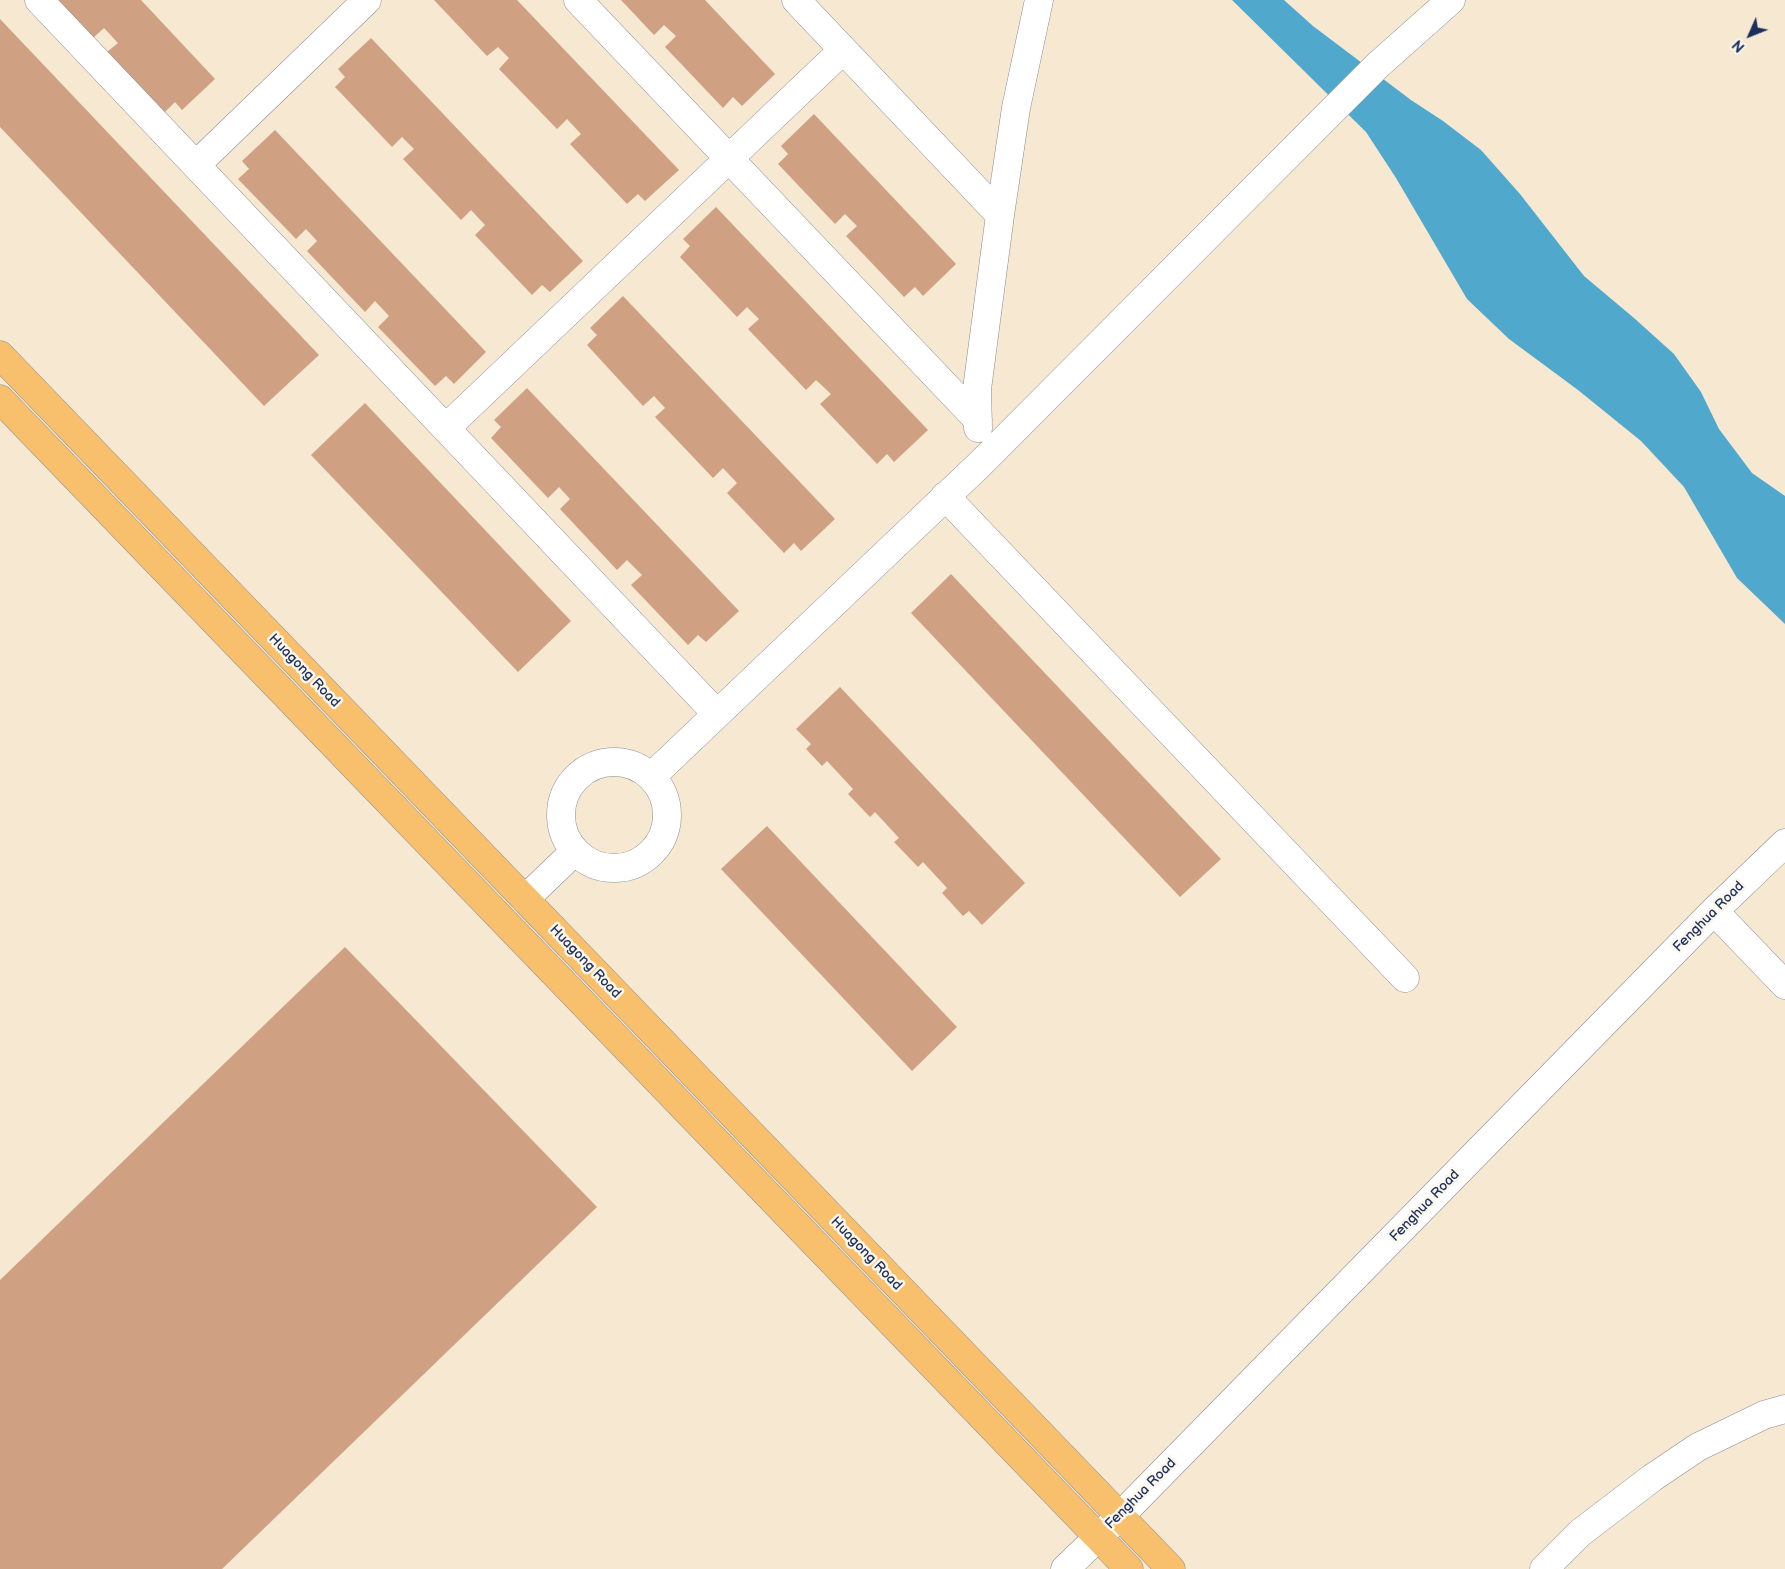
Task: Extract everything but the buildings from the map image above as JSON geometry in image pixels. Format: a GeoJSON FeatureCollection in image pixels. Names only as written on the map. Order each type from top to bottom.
{"type":"FeatureCollection","features":[{"type":"Feature","properties":{"kind":"main road","name":"Huagong Road"},"geometry":{"type":"LineString","coordinates":[[0,355],[1171,1569]]}},
{"type":"Feature","properties":{"kind":"main road"},"geometry":{"type":"LineString","coordinates":[[0,399],[1129,1569]]}},
{"type":"Feature","properties":{"kind":"street"},"geometry":{"type":"LineString","coordinates":[[39,0],[717,714]]}},
{"type":"Feature","properties":{"kind":"street"},"geometry":{"type":"LineString","coordinates":[[196,165],[367,0]]}},
{"type":"Feature","properties":{"kind":"street"},"geometry":{"type":"LineString","coordinates":[[578,0],[978,420]]}},
{"type":"Feature","properties":{"kind":"street"},"geometry":{"type":"LineString","coordinates":[[796,0],[1000,215]]}},
{"type":"Feature","properties":{"kind":"street"},"geometry":{"type":"LineString","coordinates":[[979,465],[977,389],[1016,108],[1040,0]]}},
{"type":"Feature","properties":{"kind":"street"},"geometry":{"type":"LineString","coordinates":[[651,777],[979,465],[1378,65],[1451,0]]}},
{"type":"Feature","properties":{"kind":"street"},"geometry":{"type":"LineString","coordinates":[[446,428],[844,50]]}},
{"type":"Feature","properties":{"kind":"street"},"geometry":{"type":"LineString","coordinates":[[946,496],[1405,978]]}},
{"type":"Feature","properties":{"kind":"street"},"geometry":{"type":"LineString","coordinates":[[618,762],[632,765],[645,771],[651,777],[656,781],[664,795],[668,809],[668,824],[663,839],[654,852],[642,861],[628,867],[612,869],[596,866],[582,858],[575,851],[563,832],[560,816],[562,800],[569,786],[580,774],[598,764],[618,762]]}},
{"type":"Feature","properties":{"kind":"street","name":"Fenghua Road"},"geometry":{"type":"LineString","coordinates":[[1066,1569],[1714,911],[1785,843]]}},
{"type":"Feature","properties":{"kind":"street"},"geometry":{"type":"LineString","coordinates":[[525,899],[575,851]]}},
{"type":"Feature","properties":{"kind":"street"},"geometry":{"type":"LineString","coordinates":[[1714,911],[1785,985]]}},
{"type":"Feature","properties":{"kind":"street"},"geometry":{"type":"LineString","coordinates":[[1544,1569],[1580,1533],[1667,1467],[1698,1447],[1764,1415],[1785,1409]]}},
{"type":"Feature","properties":{"kind":"water"},"geometry":{"type":"Polygon","coordinates":[[[1232,0],[1284,0],[1313,26],[1481,150],[1520,194],[1584,276],[1674,354],[1701,392],[1719,429],[1752,473],[1785,496],[1785,624],[1737,578],[1684,487],[1641,441],[1578,390],[1509,339],[1467,299],[1396,178],[1366,132],[1232,0]]]}}]}
